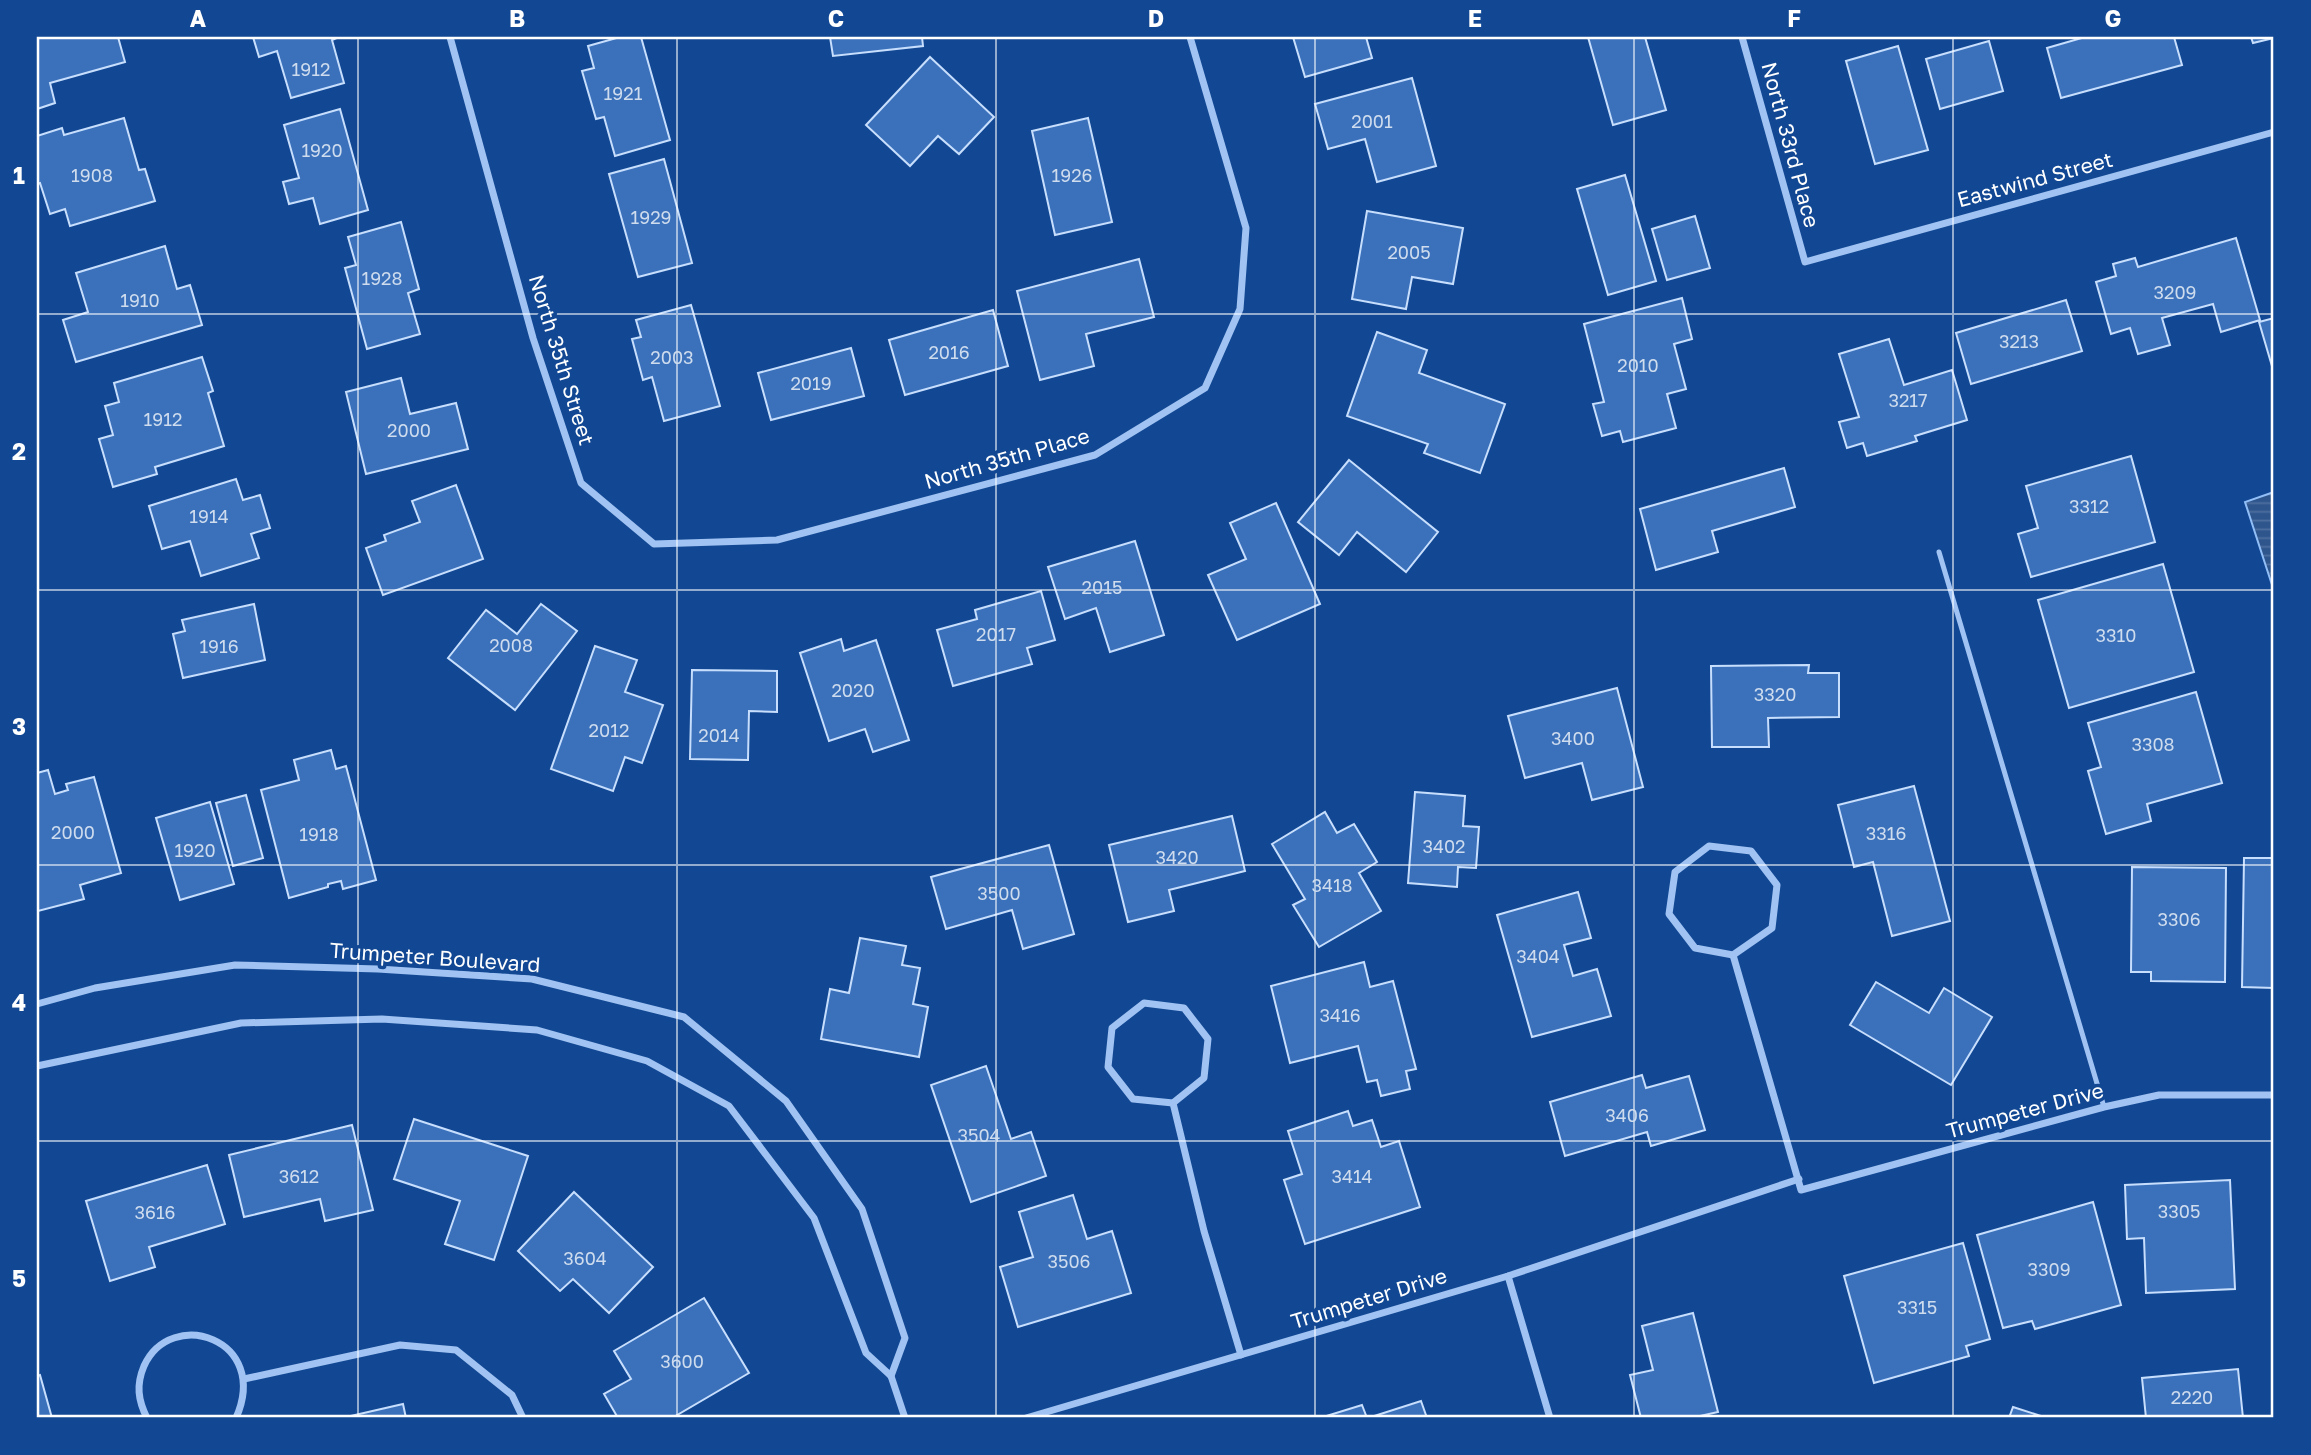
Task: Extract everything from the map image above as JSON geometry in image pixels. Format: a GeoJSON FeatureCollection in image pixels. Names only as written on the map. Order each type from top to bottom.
{"type":"FeatureCollection","features":[{"type":"Feature","properties":{"kind":"street","name":"North 35th Street"},"geometry":{"type":"LineString","coordinates":[[450,37],[533,338],[581,482],[654,544],[777,540]]}},
{"type":"Feature","properties":{"kind":"street","name":"North 35th Place"},"geometry":{"type":"LineString","coordinates":[[777,540],[1095,455],[1205,388],[1240,309],[1246,228],[1190,37]]}},
{"type":"Feature","properties":{"kind":"street","name":"North 33rd Place"},"geometry":{"type":"LineString","coordinates":[[1742,37],[1805,262]]}},
{"type":"Feature","properties":{"kind":"street","name":"Eastwind Street"},"geometry":{"type":"LineString","coordinates":[[1805,262],[2274,132]]}},
{"type":"Feature","properties":{"kind":"street"},"geometry":{"type":"LineString","coordinates":[[1709,845],[1751,850],[1777,885],[1772,928],[1733,954],[1695,948],[1669,914],[1675,872],[1709,845]]}},
{"type":"Feature","properties":{"kind":"street"},"geometry":{"type":"LineString","coordinates":[[1733,954],[1798,1180]]}},
{"type":"Feature","properties":{"kind":"street","name":"Trumpeter Boulevard"},"geometry":{"type":"LineString","coordinates":[[37,1004],[94,988],[235,965],[378,969],[532,979],[684,1017],[786,1101],[862,1209],[905,1338],[891,1376]]}},
{"type":"Feature","properties":{"kind":"street"},"geometry":{"type":"LineString","coordinates":[[1144,1003],[1184,1007],[1209,1039],[1204,1078],[1173,1103],[1133,1099],[1108,1068],[1112,1028],[1144,1003]]}},
{"type":"Feature","properties":{"kind":"street"},"geometry":{"type":"LineString","coordinates":[[37,1066],[241,1023],[382,1019],[537,1030],[647,1061],[729,1106],[814,1218],[866,1353],[891,1376],[905,1418]]}},
{"type":"Feature","properties":{"kind":"street","name":"Trumpeter Drive"},"geometry":{"type":"LineString","coordinates":[[1026,1418],[1508,1276],[1798,1180],[1801,1190],[2104,1107],[2159,1095],[2274,1095]]}},
{"type":"Feature","properties":{"kind":"street"},"geometry":{"type":"LineString","coordinates":[[1173,1103],[1204,1231],[1241,1355]]}},
{"type":"Feature","properties":{"kind":"street"},"geometry":{"type":"LineString","coordinates":[[1508,1276],[1550,1418]]}},
{"type":"Feature","properties":{"kind":"street"},"geometry":{"type":"LineString","coordinates":[[147,1418],[139,1398],[139,1377],[148,1358],[163,1343],[183,1336],[204,1336],[223,1344],[237,1360],[244,1379],[244,1400],[236,1418]]}},
{"type":"Feature","properties":{"kind":"street"},"geometry":{"type":"LineString","coordinates":[[244,1379],[400,1345],[456,1350],[512,1395],[523,1418]]}},
{"type":"Feature","properties":{"kind":"lane"},"geometry":{"type":"LineString","coordinates":[[1939,552],[2104,1107]]}},
{"type":"Feature","properties":{"kind":"water"},"geometry":{"type":"Polygon","coordinates":[[[2274,492],[2274,591],[2245,502],[2274,492]]]}},
{"type":"Feature","properties":{"kind":"building"},"geometry":{"type":"Polygon","coordinates":[[[37,37],[118,37],[125,62],[50,83],[55,103],[37,109],[37,37]]]}},
{"type":"Feature","properties":{"kind":"building"},"geometry":{"type":"Polygon","coordinates":[[[253,37],[339,37],[332,40],[344,83],[291,98],[277,51],[259,57],[253,37]]]}},
{"type":"Feature","properties":{"kind":"building"},"geometry":{"type":"Polygon","coordinates":[[[620,37],[641,37],[670,140],[615,156],[604,117],[596,119],[582,71],[594,68],[588,46],[620,37]]]}},
{"type":"Feature","properties":{"kind":"building"},"geometry":{"type":"Polygon","coordinates":[[[830,37],[922,37],[923,46],[833,56],[830,37]]]}},
{"type":"Feature","properties":{"kind":"building"},"geometry":{"type":"Polygon","coordinates":[[[1293,37],[1366,37],[1372,58],[1305,77],[1293,37]]]}},
{"type":"Feature","properties":{"kind":"building"},"geometry":{"type":"Polygon","coordinates":[[[1588,37],[1645,37],[1666,110],[1613,125],[1588,37]]]}},
{"type":"Feature","properties":{"kind":"building"},"geometry":{"type":"Polygon","coordinates":[[[2085,37],[2174,37],[2182,65],[2061,98],[2047,48],[2085,37]]]}},
{"type":"Feature","properties":{"kind":"building"},"geometry":{"type":"Polygon","coordinates":[[[2251,37],[2274,37],[2274,38],[2253,43],[2251,37]]]}},
{"type":"Feature","properties":{"kind":"building"},"geometry":{"type":"Polygon","coordinates":[[[1989,41],[2003,91],[1940,109],[1926,59],[1989,41]]]}},
{"type":"Feature","properties":{"kind":"building"},"geometry":{"type":"Polygon","coordinates":[[[1898,46],[1928,150],[1875,164],[1846,61],[1898,46]]]}},
{"type":"Feature","properties":{"kind":"building"},"geometry":{"type":"Polygon","coordinates":[[[930,57],[994,117],[959,154],[938,136],[910,166],[866,125],[930,57]]]}},
{"type":"Feature","properties":{"kind":"building"},"geometry":{"type":"Polygon","coordinates":[[[1412,78],[1436,166],[1377,182],[1365,139],[1328,149],[1315,104],[1412,78]]]}},
{"type":"Feature","properties":{"kind":"building"},"geometry":{"type":"Polygon","coordinates":[[[340,109],[368,210],[320,224],[313,198],[289,204],[283,182],[299,178],[284,125],[340,109]]]}},
{"type":"Feature","properties":{"kind":"building"},"geometry":{"type":"Polygon","coordinates":[[[124,118],[139,170],[145,169],[155,201],[70,226],[65,209],[50,214],[40,183],[37,184],[37,136],[62,128],[64,135],[124,118]]]}},
{"type":"Feature","properties":{"kind":"building"},"geometry":{"type":"Polygon","coordinates":[[[1088,118],[1112,222],[1055,235],[1032,131],[1088,118]]]}},
{"type":"Feature","properties":{"kind":"building"},"geometry":{"type":"Polygon","coordinates":[[[664,159],[692,263],[638,277],[609,174],[664,159]]]}},
{"type":"Feature","properties":{"kind":"building"},"geometry":{"type":"Polygon","coordinates":[[[1625,175],[1656,281],[1608,295],[1577,189],[1625,175]]]}},
{"type":"Feature","properties":{"kind":"building"},"geometry":{"type":"Polygon","coordinates":[[[1367,211],[1463,228],[1453,284],[1412,277],[1406,309],[1352,299],[1367,211]]]}},
{"type":"Feature","properties":{"kind":"building"},"geometry":{"type":"Polygon","coordinates":[[[1695,216],[1710,268],[1667,280],[1652,229],[1695,216]]]}},
{"type":"Feature","properties":{"kind":"building"},"geometry":{"type":"Polygon","coordinates":[[[401,222],[419,289],[408,293],[420,334],[367,349],[345,268],[356,265],[348,237],[401,222]]]}},
{"type":"Feature","properties":{"kind":"building"},"geometry":{"type":"Polygon","coordinates":[[[2236,238],[2260,320],[2221,332],[2213,304],[2162,318],[2170,345],[2138,354],[2130,328],[2111,334],[2096,282],[2116,276],[2113,264],[2135,258],[2138,267],[2236,238]]]}},
{"type":"Feature","properties":{"kind":"building"},"geometry":{"type":"Polygon","coordinates":[[[165,246],[177,289],[190,285],[202,325],[76,362],[63,320],[88,312],[76,273],[165,246]]]}},
{"type":"Feature","properties":{"kind":"building"},"geometry":{"type":"Polygon","coordinates":[[[1139,259],[1154,317],[1086,334],[1094,366],[1040,380],[1017,291],[1139,259]]]}},
{"type":"Feature","properties":{"kind":"building"},"geometry":{"type":"Polygon","coordinates":[[[1682,298],[1692,339],[1674,344],[1686,389],[1667,394],[1676,428],[1623,442],[1620,431],[1602,436],[1593,404],[1604,402],[1584,324],[1682,298]]]}},
{"type":"Feature","properties":{"kind":"building"},"geometry":{"type":"Polygon","coordinates":[[[2066,300],[2082,351],[1971,384],[1956,333],[2066,300]]]}},
{"type":"Feature","properties":{"kind":"building"},"geometry":{"type":"Polygon","coordinates":[[[691,305],[720,406],[664,421],[652,377],[643,380],[632,339],[641,337],[636,320],[691,305]]]}},
{"type":"Feature","properties":{"kind":"building"},"geometry":{"type":"Polygon","coordinates":[[[993,310],[1008,366],[905,395],[889,340],[993,310]]]}},
{"type":"Feature","properties":{"kind":"building"},"geometry":{"type":"Polygon","coordinates":[[[2274,318],[2274,373],[2259,322],[2274,318]]]}},
{"type":"Feature","properties":{"kind":"building"},"geometry":{"type":"Polygon","coordinates":[[[1377,332],[1427,350],[1419,373],[1505,404],[1480,473],[1424,453],[1428,444],[1347,416],[1377,332]]]}},
{"type":"Feature","properties":{"kind":"building"},"geometry":{"type":"Polygon","coordinates":[[[1889,339],[1904,385],[1952,370],[1967,420],[1915,436],[1917,441],[1867,456],[1863,443],[1847,448],[1839,422],[1859,417],[1839,354],[1889,339]]]}},
{"type":"Feature","properties":{"kind":"building"},"geometry":{"type":"Polygon","coordinates":[[[851,348],[864,396],[771,420],[758,373],[851,348]]]}},
{"type":"Feature","properties":{"kind":"building"},"geometry":{"type":"Polygon","coordinates":[[[202,357],[213,391],[208,393],[224,446],[155,467],[157,474],[113,487],[99,439],[113,435],[105,406],[119,402],[114,383],[202,357]]]}},
{"type":"Feature","properties":{"kind":"building"},"geometry":{"type":"Polygon","coordinates":[[[401,378],[410,414],[456,403],[468,449],[366,474],[346,392],[401,378]]]}},
{"type":"Feature","properties":{"kind":"building"},"geometry":{"type":"Polygon","coordinates":[[[2131,456],[2155,542],[2031,577],[2018,534],[2038,528],[2026,486],[2131,456]]]}},
{"type":"Feature","properties":{"kind":"building"},"geometry":{"type":"Polygon","coordinates":[[[1349,460],[1438,532],[1406,572],[1357,532],[1339,555],[1298,522],[1349,460]]]}},
{"type":"Feature","properties":{"kind":"building"},"geometry":{"type":"Polygon","coordinates":[[[1784,468],[1795,507],[1712,531],[1718,552],[1656,570],[1640,509],[1784,468]]]}},
{"type":"Feature","properties":{"kind":"building"},"geometry":{"type":"Polygon","coordinates":[[[236,479],[243,500],[260,495],[270,528],[251,534],[259,558],[201,576],[190,541],[162,549],[149,506],[236,479]]]}},
{"type":"Feature","properties":{"kind":"building"},"geometry":{"type":"Polygon","coordinates":[[[456,485],[483,559],[383,595],[366,548],[386,541],[384,535],[420,522],[412,501],[456,485]]]}},
{"type":"Feature","properties":{"kind":"building"},"geometry":{"type":"Polygon","coordinates":[[[1276,503],[1320,604],[1237,640],[1208,575],[1246,559],[1230,523],[1276,503]]]}},
{"type":"Feature","properties":{"kind":"building"},"geometry":{"type":"Polygon","coordinates":[[[1135,541],[1164,635],[1110,652],[1096,608],[1065,619],[1048,567],[1135,541]]]}},
{"type":"Feature","properties":{"kind":"building"},"geometry":{"type":"Polygon","coordinates":[[[2163,564],[2194,672],[2069,708],[2038,600],[2163,564]]]}},
{"type":"Feature","properties":{"kind":"building"},"geometry":{"type":"Polygon","coordinates":[[[1041,591],[1055,640],[1027,648],[1032,664],[953,686],[937,630],[977,619],[975,610],[1041,591]]]}},
{"type":"Feature","properties":{"kind":"building"},"geometry":{"type":"Polygon","coordinates":[[[254,604],[265,660],[183,678],[173,634],[185,631],[182,620],[254,604]]]}},
{"type":"Feature","properties":{"kind":"building"},"geometry":{"type":"Polygon","coordinates":[[[541,604],[577,631],[515,710],[448,658],[486,610],[517,634],[541,604]]]}},
{"type":"Feature","properties":{"kind":"building"},"geometry":{"type":"Polygon","coordinates":[[[841,639],[844,651],[876,640],[909,740],[873,752],[865,729],[829,741],[800,653],[841,639]]]}},
{"type":"Feature","properties":{"kind":"building"},"geometry":{"type":"Polygon","coordinates":[[[595,646],[637,660],[625,692],[663,705],[642,763],[625,757],[613,791],[551,769],[595,646]]]}},
{"type":"Feature","properties":{"kind":"building"},"geometry":{"type":"Polygon","coordinates":[[[1809,665],[1808,673],[1839,673],[1839,717],[1768,718],[1769,747],[1712,747],[1711,666],[1809,665]]]}},
{"type":"Feature","properties":{"kind":"building"},"geometry":{"type":"Polygon","coordinates":[[[692,670],[777,671],[777,712],[749,711],[748,760],[690,759],[692,670]]]}},
{"type":"Feature","properties":{"kind":"building"},"geometry":{"type":"Polygon","coordinates":[[[1617,688],[1643,787],[1592,800],[1582,763],[1525,778],[1508,716],[1617,688]]]}},
{"type":"Feature","properties":{"kind":"building"},"geometry":{"type":"Polygon","coordinates":[[[2196,692],[2222,783],[2147,804],[2151,821],[2106,834],[2088,771],[2101,767],[2088,723],[2196,692]]]}},
{"type":"Feature","properties":{"kind":"building"},"geometry":{"type":"Polygon","coordinates":[[[331,750],[336,769],[346,766],[376,880],[343,889],[341,881],[289,898],[261,790],[299,780],[294,760],[331,750]]]}},
{"type":"Feature","properties":{"kind":"building"},"geometry":{"type":"Polygon","coordinates":[[[48,770],[55,794],[68,790],[66,784],[94,777],[121,873],[80,885],[84,899],[38,911],[37,773],[48,770]]]}},
{"type":"Feature","properties":{"kind":"building"},"geometry":{"type":"Polygon","coordinates":[[[1914,786],[1950,921],[1892,936],[1873,862],[1854,867],[1838,805],[1914,786]]]}},
{"type":"Feature","properties":{"kind":"building"},"geometry":{"type":"Polygon","coordinates":[[[1415,792],[1465,796],[1463,826],[1479,827],[1476,868],[1458,867],[1457,887],[1408,883],[1415,792]]]}},
{"type":"Feature","properties":{"kind":"building"},"geometry":{"type":"Polygon","coordinates":[[[246,795],[263,858],[233,866],[216,803],[246,795]]]}},
{"type":"Feature","properties":{"kind":"building"},"geometry":{"type":"Polygon","coordinates":[[[210,802],[234,884],[180,900],[156,818],[210,802]]]}},
{"type":"Feature","properties":{"kind":"building"},"geometry":{"type":"Polygon","coordinates":[[[1325,812],[1337,833],[1354,824],[1377,862],[1359,873],[1381,911],[1319,947],[1293,905],[1305,899],[1272,844],[1325,812]]]}},
{"type":"Feature","properties":{"kind":"building"},"geometry":{"type":"Polygon","coordinates":[[[1232,816],[1245,871],[1169,890],[1174,911],[1128,922],[1109,845],[1232,816]]]}},
{"type":"Feature","properties":{"kind":"building"},"geometry":{"type":"Polygon","coordinates":[[[1049,845],[1074,934],[1023,949],[1012,910],[946,929],[931,877],[1049,845]]]}},
{"type":"Feature","properties":{"kind":"building"},"geometry":{"type":"Polygon","coordinates":[[[2244,858],[2274,858],[2274,988],[2242,987],[2244,858]]]}},
{"type":"Feature","properties":{"kind":"building"},"geometry":{"type":"Polygon","coordinates":[[[2132,867],[2226,868],[2225,982],[2151,981],[2151,972],[2131,972],[2132,867]]]}},
{"type":"Feature","properties":{"kind":"building"},"geometry":{"type":"Polygon","coordinates":[[[1578,892],[1591,938],[1564,945],[1573,976],[1597,969],[1611,1016],[1532,1037],[1497,915],[1578,892]]]}},
{"type":"Feature","properties":{"kind":"building"},"geometry":{"type":"Polygon","coordinates":[[[860,938],[906,946],[902,965],[920,968],[913,1004],[928,1007],[919,1057],[821,1039],[830,989],[849,993],[860,938]]]}},
{"type":"Feature","properties":{"kind":"building"},"geometry":{"type":"Polygon","coordinates":[[[1364,962],[1370,987],[1393,981],[1416,1069],[1406,1071],[1410,1089],[1381,1096],[1377,1080],[1367,1082],[1358,1046],[1290,1063],[1271,986],[1364,962]]]}},
{"type":"Feature","properties":{"kind":"building"},"geometry":{"type":"Polygon","coordinates":[[[1876,982],[1929,1013],[1944,988],[1992,1017],[1951,1085],[1850,1025],[1876,982]]]}},
{"type":"Feature","properties":{"kind":"building"},"geometry":{"type":"Polygon","coordinates":[[[986,1066],[1011,1139],[1031,1132],[1046,1176],[971,1202],[931,1085],[986,1066]]]}},
{"type":"Feature","properties":{"kind":"building"},"geometry":{"type":"Polygon","coordinates":[[[1642,1075],[1646,1088],[1689,1076],[1705,1130],[1651,1146],[1647,1132],[1565,1156],[1550,1102],[1642,1075]]]}},
{"type":"Feature","properties":{"kind":"building"},"geometry":{"type":"Polygon","coordinates":[[[1348,1111],[1353,1126],[1372,1120],[1381,1147],[1399,1141],[1420,1207],[1305,1244],[1284,1180],[1302,1174],[1288,1131],[1348,1111]]]}},
{"type":"Feature","properties":{"kind":"building"},"geometry":{"type":"Polygon","coordinates":[[[414,1119],[528,1156],[494,1260],[445,1244],[460,1201],[394,1179],[414,1119]]]}},
{"type":"Feature","properties":{"kind":"building"},"geometry":{"type":"Polygon","coordinates":[[[352,1125],[373,1210],[325,1221],[320,1199],[244,1217],[229,1155],[352,1125]]]}},
{"type":"Feature","properties":{"kind":"building"},"geometry":{"type":"Polygon","coordinates":[[[207,1165],[225,1224],[149,1247],[155,1267],[110,1281],[86,1201],[207,1165]]]}},
{"type":"Feature","properties":{"kind":"building"},"geometry":{"type":"Polygon","coordinates":[[[2230,1180],[2235,1289],[2146,1293],[2144,1238],[2127,1239],[2125,1185],[2230,1180]]]}},
{"type":"Feature","properties":{"kind":"building"},"geometry":{"type":"Polygon","coordinates":[[[574,1192],[653,1267],[609,1313],[573,1279],[560,1291],[518,1251],[574,1192]]]}},
{"type":"Feature","properties":{"kind":"building"},"geometry":{"type":"Polygon","coordinates":[[[1073,1195],[1087,1239],[1112,1231],[1131,1293],[1018,1327],[1000,1267],[1033,1257],[1019,1212],[1073,1195]]]}},
{"type":"Feature","properties":{"kind":"building"},"geometry":{"type":"Polygon","coordinates":[[[2093,1202],[2121,1305],[2035,1329],[2032,1321],[2003,1328],[1977,1235],[2093,1202]]]}},
{"type":"Feature","properties":{"kind":"building"},"geometry":{"type":"Polygon","coordinates":[[[1963,1243],[1990,1339],[1966,1346],[1969,1356],[1874,1383],[1844,1276],[1963,1243]]]}},
{"type":"Feature","properties":{"kind":"building"},"geometry":{"type":"Polygon","coordinates":[[[704,1298],[749,1373],[672,1418],[618,1418],[604,1394],[631,1379],[614,1351],[704,1298]]]}},
{"type":"Feature","properties":{"kind":"building"},"geometry":{"type":"Polygon","coordinates":[[[1693,1313],[1718,1412],[1691,1418],[1641,1418],[1630,1375],[1653,1370],[1642,1326],[1693,1313]]]}},
{"type":"Feature","properties":{"kind":"building"},"geometry":{"type":"Polygon","coordinates":[[[2238,1369],[2243,1418],[2146,1418],[2142,1378],[2238,1369]]]}},
{"type":"Feature","properties":{"kind":"building"},"geometry":{"type":"Polygon","coordinates":[[[40,1375],[52,1418],[37,1418],[37,1376],[40,1375]]]}},
{"type":"Feature","properties":{"kind":"building"},"geometry":{"type":"Polygon","coordinates":[[[1421,1401],[1427,1418],[1368,1418],[1421,1401]]]}},
{"type":"Feature","properties":{"kind":"building"},"geometry":{"type":"Polygon","coordinates":[[[403,1404],[406,1418],[342,1418],[403,1404]]]}},
{"type":"Feature","properties":{"kind":"building"},"geometry":{"type":"Polygon","coordinates":[[[1362,1405],[1367,1418],[1320,1418],[1362,1405]]]}},
{"type":"Feature","properties":{"kind":"building"},"geometry":{"type":"Polygon","coordinates":[[[2013,1407],[2047,1418],[2009,1418],[2013,1407]]]}}]}
